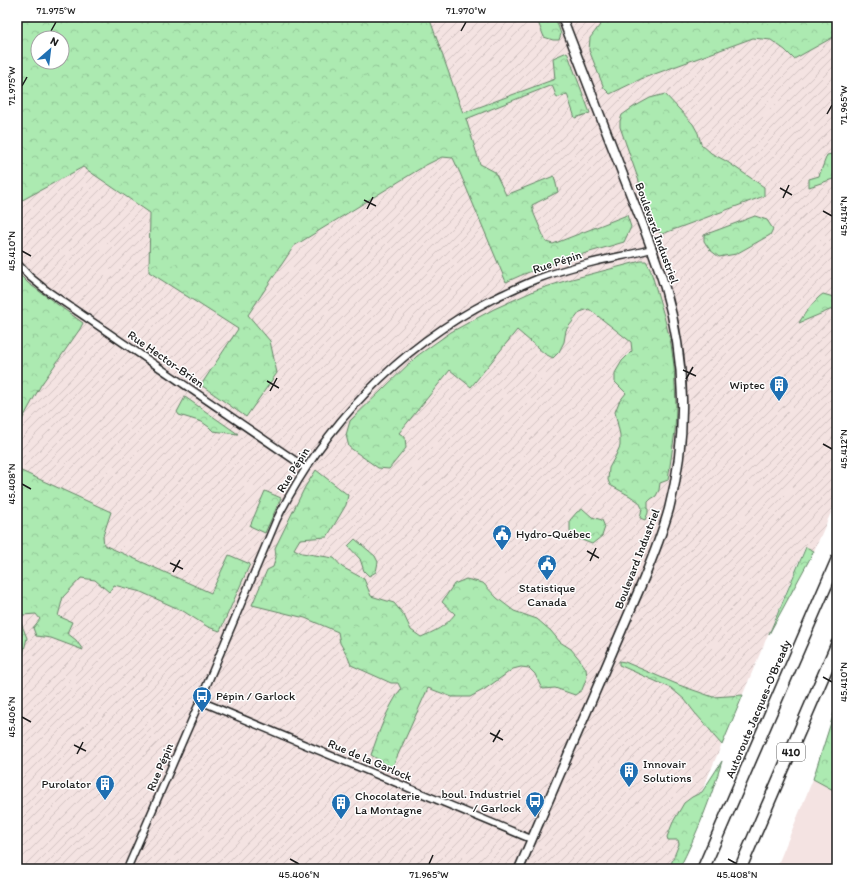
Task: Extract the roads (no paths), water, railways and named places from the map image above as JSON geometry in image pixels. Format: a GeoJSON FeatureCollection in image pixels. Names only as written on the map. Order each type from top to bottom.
{"type":"FeatureCollection","features":[{"type":"Feature","properties":{"kind":"highway","name":"Autoroute Jacques-O'Bready"},"geometry":{"type":"LineString","coordinates":[[703,869],[837,560]]}},
{"type":"Feature","properties":{"kind":"highway","name":"410"},"geometry":{"type":"LineString","coordinates":[[740,869],[837,644]]}},
{"type":"Feature","properties":{"kind":"highway"},"geometry":{"type":"LineString","coordinates":[[745,869],[764,814]]}},
{"type":"Feature","properties":{"kind":"street","name":"Boulevard Industriel"},"geometry":{"type":"LineString","coordinates":[[519,869],[651,561],[667,516],[674,488],[680,449],[682,413],[682,383],[679,354],[674,322],[668,299],[652,249],[562,17]]}},
{"type":"Feature","properties":{"kind":"street","name":"Rue Pépin"},"geometry":{"type":"LineString","coordinates":[[127,869],[271,533],[290,495],[306,468],[338,425],[373,385],[419,346],[444,327],[477,308],[553,273],[588,263],[652,249]]}},
{"type":"Feature","properties":{"kind":"street","name":"Rue Hector-Brien"},"geometry":{"type":"LineString","coordinates":[[17,263],[30,277],[46,290],[306,468]]}},
{"type":"Feature","properties":{"kind":"street","name":"Rue de la Garlock"},"geometry":{"type":"LineString","coordinates":[[200,701],[531,839]]}},
{"type":"Feature","properties":{"kind":"place","name":"Wiptec"},"geometry":{"type":"Point","coordinates":[779,402]}},
{"type":"Feature","properties":{"kind":"place","name":"Hydro-Québec"},"geometry":{"type":"Point","coordinates":[502,551]}},
{"type":"Feature","properties":{"kind":"place","name":"Statistique Canada"},"geometry":{"type":"Point","coordinates":[547,581]}},
{"type":"Feature","properties":{"kind":"place","name":"Pépin / Garlock"},"geometry":{"type":"Point","coordinates":[202,713]}},
{"type":"Feature","properties":{"kind":"place","name":"Innovair Solutions"},"geometry":{"type":"Point","coordinates":[629,788]}},
{"type":"Feature","properties":{"kind":"place","name":"Purolator"},"geometry":{"type":"Point","coordinates":[105,801]}},
{"type":"Feature","properties":{"kind":"place","name":"boul. Industriel / Garlock"},"geometry":{"type":"Point","coordinates":[535,818]}},
{"type":"Feature","properties":{"kind":"place","name":"Chocolaterie La Montagne"},"geometry":{"type":"Point","coordinates":[341,820]}}]}
